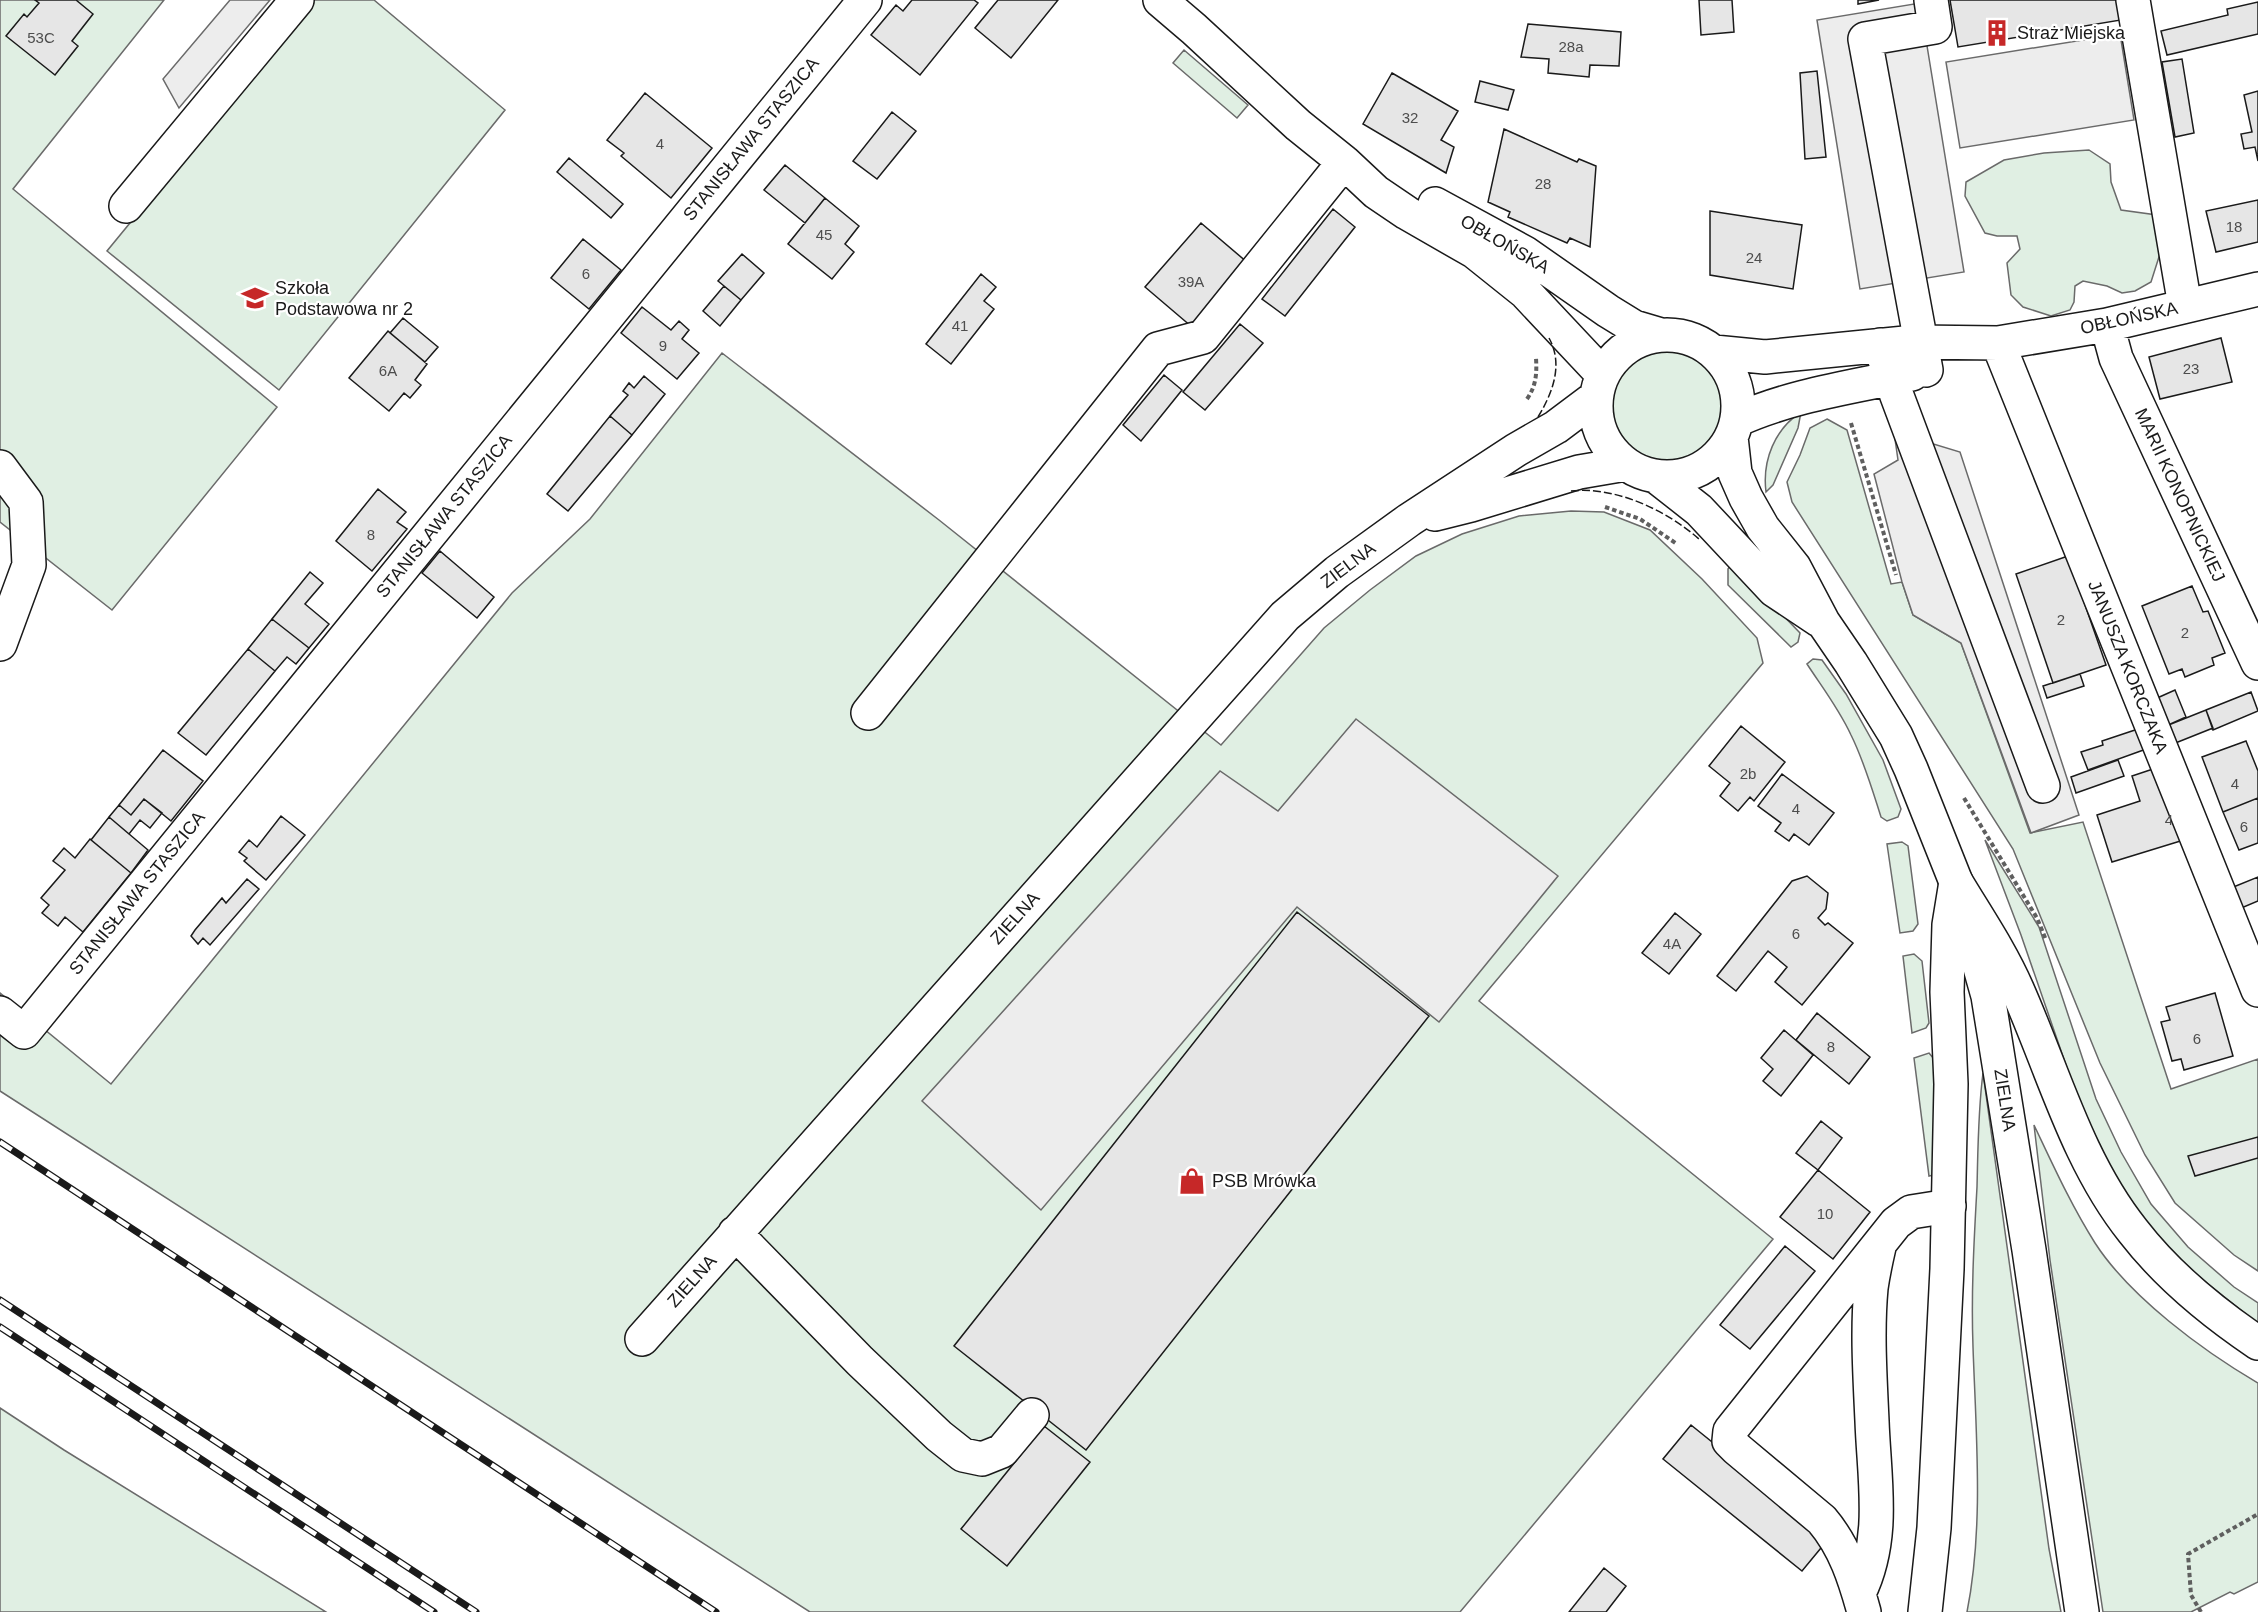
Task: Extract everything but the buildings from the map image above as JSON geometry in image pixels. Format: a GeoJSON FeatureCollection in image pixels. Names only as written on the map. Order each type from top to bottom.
{"type":"FeatureCollection","features":[{"type":"Feature","properties":{"kind":"street"},"geometry":{"type":"LineString","coordinates":[[126,206],[297,0]]}},
{"type":"Feature","properties":{"kind":"street","name":"STANISŁAWA STASZICA"},"geometry":{"type":"LineString","coordinates":[[12,1023],[865,0]]}},
{"type":"Feature","properties":{"kind":"street","name":"OBŁOŃSKA"},"geometry":{"type":"LineString","coordinates":[[1160,0],[1298,125],[1384,197],[1475,252],[1525,292],[1600,386]]}},
{"type":"Feature","properties":{"kind":"street"},"geometry":{"type":"LineString","coordinates":[[1923,356],[1865,39],[1935,27],[1931,0]]}},
{"type":"Feature","properties":{"kind":"street"},"geometry":{"type":"LineString","coordinates":[[2133,0],[2185,306]]}},
{"type":"Feature","properties":{"kind":"street"},"geometry":{"type":"LineString","coordinates":[[868,714],[1158,349],[1203,337],[1344,162]]}},
{"type":"Feature","properties":{"kind":"street","name":"OBŁOŃSKA"},"geometry":{"type":"LineString","coordinates":[[1344,162],[1377,174],[1478,226],[1525,253],[1634,327],[1660,335]]}},
{"type":"Feature","properties":{"kind":"street","name":"OBŁOŃSKA"},"geometry":{"type":"LineString","coordinates":[[1734,428],[1757,411],[1810,395],[1890,378],[1923,356],[2107,325],[2258,289]]}},
{"type":"Feature","properties":{"kind":"street","name":"MARII KONOPNICKIEJ"},"geometry":{"type":"LineString","coordinates":[[2107,325],[2116,358],[2258,663]]}},
{"type":"Feature","properties":{"kind":"street"},"geometry":{"type":"LineString","coordinates":[[1660,335],[1680,336],[1698,342],[1714,352],[1726,366],[1734,383],[1738,401],[1734,428],[1719,455],[1701,469],[1680,476],[1657,477],[1626,464],[1612,451],[1602,434],[1596,416],[1600,386],[1617,355],[1637,341],[1660,335]]}},
{"type":"Feature","properties":{"kind":"street","name":"JANUSZA KORCZAKA"},"geometry":{"type":"LineString","coordinates":[[1998,343],[2258,990]]}},
{"type":"Feature","properties":{"kind":"street"},"geometry":{"type":"LineString","coordinates":[[1880,345],[1890,378],[2043,786]]}},
{"type":"Feature","properties":{"kind":"street","name":"OBŁOŃSKA"},"geometry":{"type":"LineString","coordinates":[[1714,352],[1765,357],[1880,345],[1923,356]]}},
{"type":"Feature","properties":{"kind":"street","name":"ZIELNA"},"geometry":{"type":"LineString","coordinates":[[642,1339],[1285,616],[1336,572],[1410,520],[1516,450],[1556,427],[1600,386]]}},
{"type":"Feature","properties":{"kind":"street","name":"ZIELNA"},"geometry":{"type":"LineString","coordinates":[[1734,428],[1735,473],[1746,498],[1764,528],[1794,567],[1823,622],[1896,736],[1956,882],[1988,996],[2029,1250],[2082,1612]]}},
{"type":"Feature","properties":{"kind":"street","name":"ZIELNA"},"geometry":{"type":"LineString","coordinates":[[1410,520],[1471,505],[1579,472],[1626,464]]}},
{"type":"Feature","properties":{"kind":"street"},"geometry":{"type":"LineString","coordinates":[[0,467],[26,502],[29,565],[0,644]]}},
{"type":"Feature","properties":{"kind":"street","name":"ZIELNA"},"geometry":{"type":"LineString","coordinates":[[1657,477],[1699,510],[1774,590],[1823,622]]}},
{"type":"Feature","properties":{"kind":"street"},"geometry":{"type":"LineString","coordinates":[[1925,1612],[1934,1528],[1949,1206],[1951,1084],[1947,992],[1949,925],[1956,882]]}},
{"type":"Feature","properties":{"kind":"street"},"geometry":{"type":"LineString","coordinates":[[1956,882],[2017,987],[2075,1129],[2114,1204],[2132,1230],[2176,1278],[2202,1301],[2258,1343]]}},
{"type":"Feature","properties":{"kind":"street"},"geometry":{"type":"LineString","coordinates":[[1861,1603],[1848,1563],[1834,1534],[1822,1520],[1737,1449],[1730,1441],[1730,1431],[1896,1223],[1911,1212],[1949,1206]]}},
{"type":"Feature","properties":{"kind":"street"},"geometry":{"type":"LineString","coordinates":[[735,1233],[860,1361],[939,1436],[963,1455],[982,1458],[1002,1451],[1032,1415]]}},
{"type":"Feature","properties":{"kind":"street"},"geometry":{"type":"LineString","coordinates":[[1861,1603],[1874,1545],[1878,1513],[1869,1327],[1871,1286],[1879,1245]]}},
{"type":"Feature","properties":{"kind":"path"},"geometry":{"type":"LineString","coordinates":[[1526,401],[1532,393],[1538,374],[1535,355]]}},
{"type":"Feature","properties":{"kind":"path"},"geometry":{"type":"LineString","coordinates":[[1850,419],[1896,575]]}},
{"type":"Feature","properties":{"kind":"path"},"geometry":{"type":"LineString","coordinates":[[1601,506],[1625,512],[1640,519],[1683,548]]}},
{"type":"Feature","properties":{"kind":"path"},"geometry":{"type":"LineString","coordinates":[[2201,1612],[2191,1595],[2188,1554],[2258,1514]]}},
{"type":"Feature","properties":{"kind":"green space"},"geometry":{"type":"Polygon","coordinates":[[[0,0],[164,0],[13,189],[277,407],[112,610],[0,522],[0,0]]]}},
{"type":"Feature","properties":{"kind":"green space"},"geometry":{"type":"Polygon","coordinates":[[[313,0],[374,0],[505,110],[279,390],[107,251],[313,0]]]}},
{"type":"Feature","properties":{"kind":"green space"},"geometry":{"type":"Polygon","coordinates":[[[1184,50],[1248,105],[1237,118],[1173,63],[1184,50]]]}},
{"type":"Feature","properties":{"kind":"green space"},"geometry":{"type":"Polygon","coordinates":[[[2089,150],[2110,164],[2111,182],[2121,210],[2157,215],[2165,238],[2151,282],[2135,291],[2122,293],[2107,286],[2083,281],[2075,286],[2074,302],[2070,310],[2051,316],[2023,307],[2011,295],[2007,263],[2020,249],[2017,236],[1997,236],[1985,233],[1965,196],[1966,182],[2004,160],[2044,153],[2089,150]]]}},
{"type":"Feature","properties":{"kind":"green space"},"geometry":{"type":"Polygon","coordinates":[[[1667,349],[1689,354],[1707,366],[1719,384],[1724,406],[1719,428],[1707,446],[1689,458],[1667,463],[1645,458],[1627,446],[1615,428],[1610,406],[1615,384],[1627,366],[1645,354],[1667,349]]]}},
{"type":"Feature","properties":{"kind":"green space"},"geometry":{"type":"Polygon","coordinates":[[[722,353],[939,520],[1221,745],[1324,628],[1370,590],[1416,556],[1462,534],[1519,516],[1571,511],[1604,512],[1650,530],[1702,579],[1757,638],[1763,663],[1479,1001],[1773,1239],[1460,1612],[810,1612],[0,1091],[0,993],[111,1084],[512,593],[590,519],[722,353]]]}},
{"type":"Feature","properties":{"kind":"green space"},"geometry":{"type":"Polygon","coordinates":[[[1801,412],[1798,428],[1773,485],[1766,492],[1766,468],[1772,446],[1784,427],[1801,412]]]}},
{"type":"Feature","properties":{"kind":"green space"},"geometry":{"type":"Polygon","coordinates":[[[1827,419],[1847,430],[1891,584],[1902,582],[1913,615],[1961,643],[2030,833],[2083,822],[2171,1089],[2258,1059],[2258,1271],[2234,1255],[2175,1203],[2145,1155],[2100,1063],[2013,849],[1792,502],[1787,482],[1810,428],[1827,419]]]}},
{"type":"Feature","properties":{"kind":"green space"},"geometry":{"type":"Polygon","coordinates":[[[1730,566],[1800,633],[1798,642],[1791,647],[1728,585],[1730,566]]]}},
{"type":"Feature","properties":{"kind":"green space"},"geometry":{"type":"Polygon","coordinates":[[[1813,659],[1822,660],[1846,694],[1883,760],[1901,809],[1898,817],[1887,821],[1881,817],[1864,765],[1851,735],[1836,707],[1807,664],[1813,659]]]}},
{"type":"Feature","properties":{"kind":"green space"},"geometry":{"type":"Polygon","coordinates":[[[1985,840],[2039,927],[2096,1099],[2121,1152],[2151,1204],[2188,1247],[2234,1287],[2258,1303],[2258,1324],[2172,1255],[2151,1232],[2117,1181],[2077,1097],[2021,935],[1985,840]]]}},
{"type":"Feature","properties":{"kind":"green space"},"geometry":{"type":"Polygon","coordinates":[[[1902,842],[1908,846],[1918,924],[1913,931],[1900,933],[1887,844],[1902,842]]]}},
{"type":"Feature","properties":{"kind":"green space"},"geometry":{"type":"Polygon","coordinates":[[[1914,954],[1922,961],[1929,1023],[1926,1028],[1912,1033],[1903,956],[1914,954]]]}},
{"type":"Feature","properties":{"kind":"green space"},"geometry":{"type":"Polygon","coordinates":[[[1929,1053],[1934,1059],[1936,1134],[1934,1175],[1929,1176],[1914,1058],[1929,1053]]]}},
{"type":"Feature","properties":{"kind":"green space"},"geometry":{"type":"Polygon","coordinates":[[[1983,1073],[2049,1549],[2061,1612],[1967,1612],[1976,1547],[1977,1514],[1973,1287],[1979,1116],[1983,1073]]]}},
{"type":"Feature","properties":{"kind":"green space"},"geometry":{"type":"Polygon","coordinates":[[[2034,1125],[2078,1214],[2110,1263],[2147,1303],[2191,1339],[2258,1383],[2258,1582],[2234,1594],[2230,1592],[2191,1612],[2103,1612],[2050,1260],[2034,1125]]]}},
{"type":"Feature","properties":{"kind":"green space"},"geometry":{"type":"Polygon","coordinates":[[[0,1408],[64,1450],[326,1612],[0,1612],[0,1408]]]}},
{"type":"Feature","properties":{"kind":"shaded area"},"geometry":{"type":"Polygon","coordinates":[[[230,0],[270,0],[179,108],[163,79],[230,0]]]}},
{"type":"Feature","properties":{"kind":"shaded area"},"geometry":{"type":"Polygon","coordinates":[[[1920,3],[1964,272],[1860,289],[1817,20],[1920,3]]]}},
{"type":"Feature","properties":{"kind":"shaded area"},"geometry":{"type":"Polygon","coordinates":[[[2120,34],[2134,120],[1960,148],[1946,62],[2120,34]]]}},
{"type":"Feature","properties":{"kind":"shaded area"},"geometry":{"type":"Polygon","coordinates":[[[1894,432],[1960,452],[2079,815],[2031,833],[1961,643],[1913,615],[1902,582],[1874,474],[1898,460],[1894,432]]]}},
{"type":"Feature","properties":{"kind":"shaded area"},"geometry":{"type":"Polygon","coordinates":[[[1356,719],[1558,876],[1439,1022],[1297,907],[1041,1210],[922,1101],[1220,771],[1278,811],[1356,719]]]}},
{"type":"Feature","properties":{"kind":"railway"},"geometry":{"type":"LineString","coordinates":[[0,1142],[716,1612]]}},
{"type":"Feature","properties":{"kind":"railway"},"geometry":{"type":"LineString","coordinates":[[0,1300],[476,1612]]}},
{"type":"Feature","properties":{"kind":"railway"},"geometry":{"type":"LineString","coordinates":[[0,1327],[434,1612]]}},
{"type":"Feature","properties":{"kind":"fence"},"geometry":{"type":"LineString","coordinates":[[1538,417],[1552,389],[1556,369],[1556,358],[1549,338]]}},
{"type":"Feature","properties":{"kind":"fence"},"geometry":{"type":"LineString","coordinates":[[1571,491],[1606,492],[1640,503],[1673,519],[1700,540]]}},
{"type":"Feature","properties":{"kind":"place","name":"Straż Miejska"},"geometry":{"type":"Point","coordinates":[1997,33]}},
{"type":"Feature","properties":{"kind":"place","name":"Szkoła Podstawowa nr 2"},"geometry":{"type":"Point","coordinates":[255,298]}},
{"type":"Feature","properties":{"kind":"place","name":"PSB Mrówka"},"geometry":{"type":"Point","coordinates":[1192,1181]}}]}
